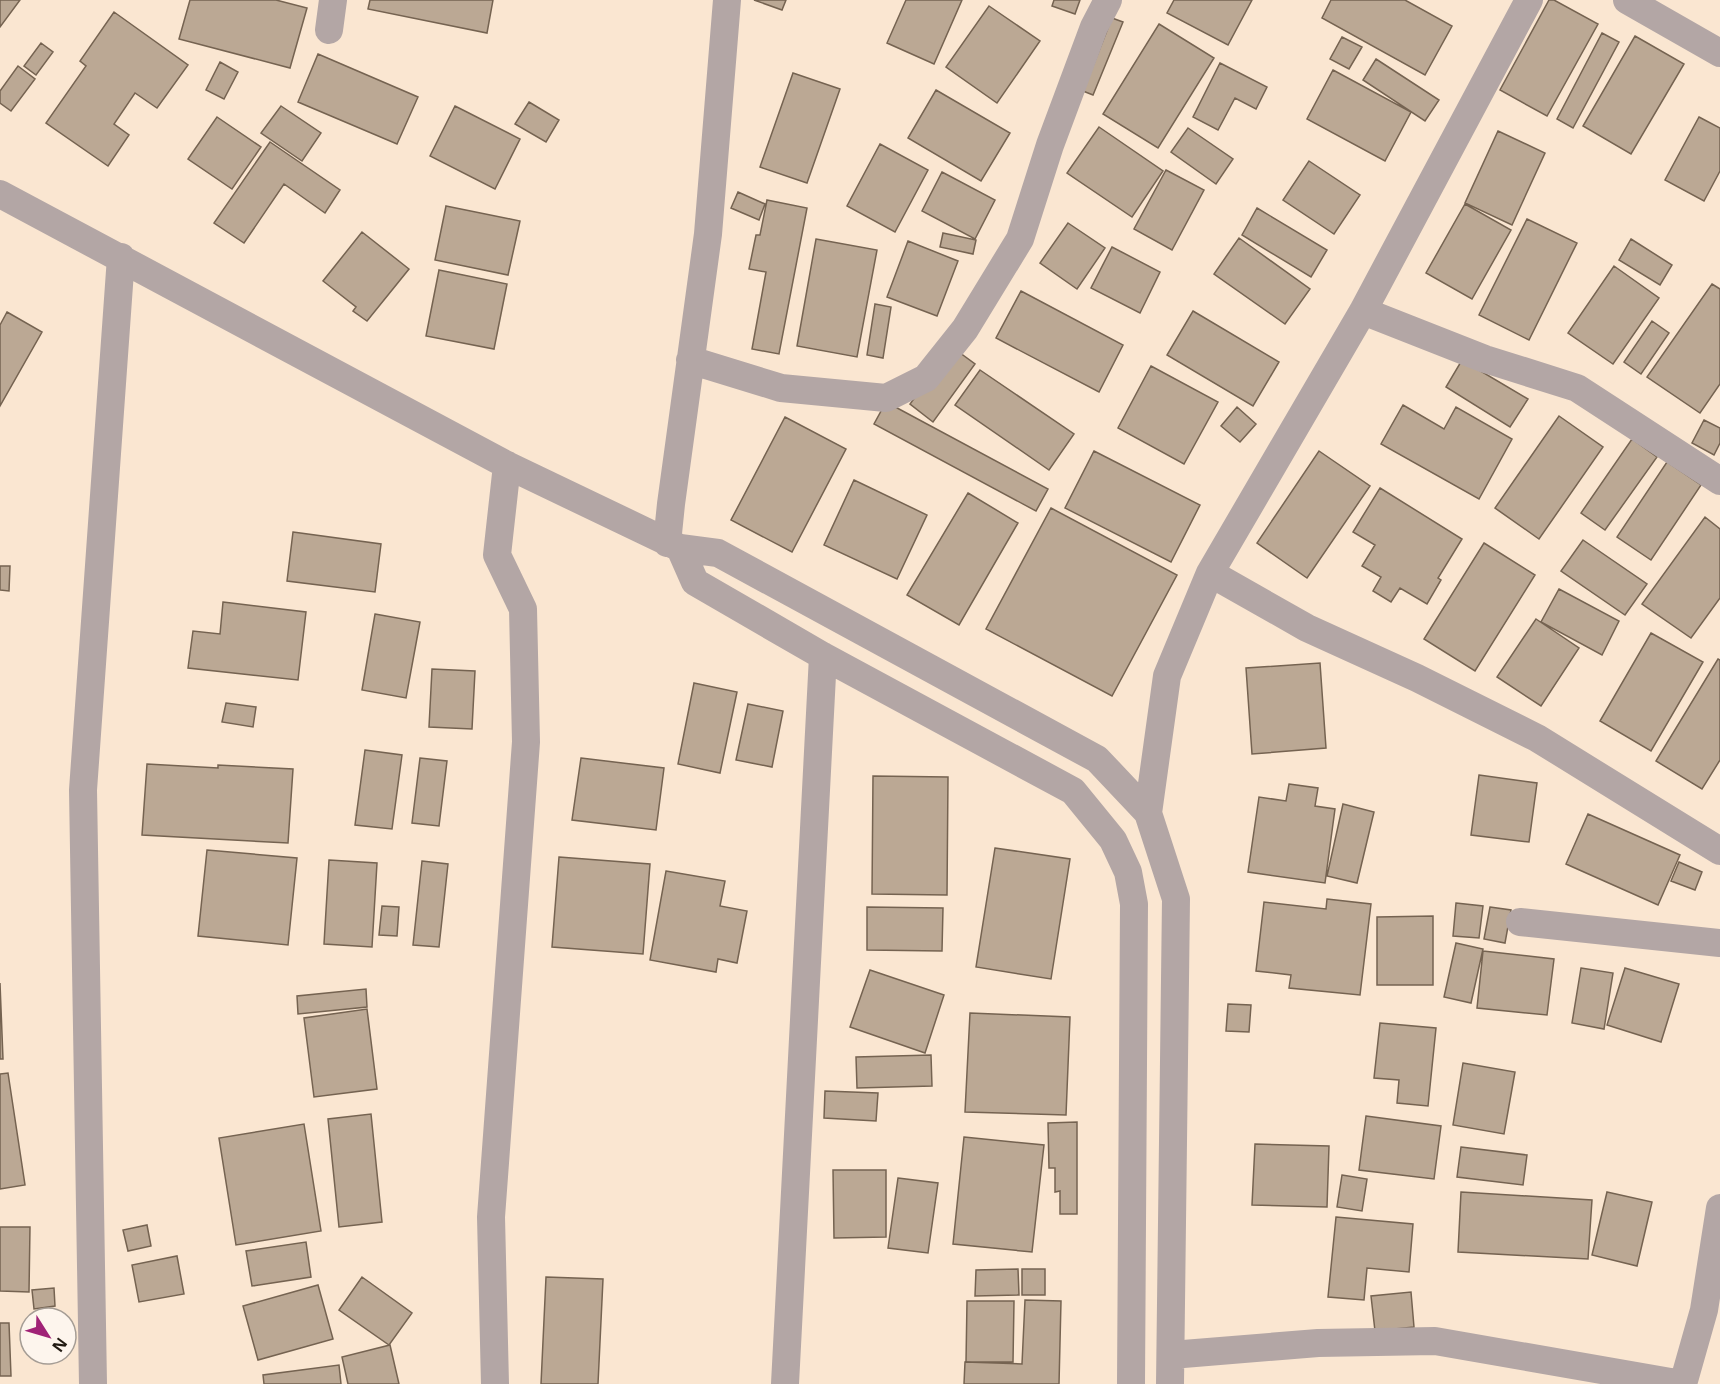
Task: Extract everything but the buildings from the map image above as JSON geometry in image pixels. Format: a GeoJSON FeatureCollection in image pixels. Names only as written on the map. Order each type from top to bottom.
{"type":"FeatureCollection","features":[{"type":"Feature","properties":{"kind":"street"},"geometry":{"type":"LineString","coordinates":[[329,30],[333,0]]}},
{"type":"Feature","properties":{"kind":"street"},"geometry":{"type":"LineString","coordinates":[[728,0],[708,234],[690,360],[673,545],[695,582],[823,656],[1073,791],[1113,840],[1128,872],[1134,904],[1131,1384]]}},
{"type":"Feature","properties":{"kind":"street"},"geometry":{"type":"LineString","coordinates":[[690,360],[781,387],[886,398],[926,378],[965,329],[1020,239],[1050,145],[1094,27],[1108,0]]}},
{"type":"Feature","properties":{"kind":"street"},"geometry":{"type":"LineString","coordinates":[[1148,813],[1167,676],[1210,573],[1363,310],[1529,0]]}},
{"type":"Feature","properties":{"kind":"street"},"geometry":{"type":"LineString","coordinates":[[1642,3],[1720,53]]}},
{"type":"Feature","properties":{"kind":"street"},"geometry":{"type":"LineString","coordinates":[[0,194],[507,465],[673,545],[718,553],[1096,759],[1148,813],[1176,899],[1170,1384]]}},
{"type":"Feature","properties":{"kind":"street"},"geometry":{"type":"LineString","coordinates":[[93,1384],[83,790],[121,257]]}},
{"type":"Feature","properties":{"kind":"street"},"geometry":{"type":"LineString","coordinates":[[1363,310],[1485,359],[1577,388],[1720,481]]}},
{"type":"Feature","properties":{"kind":"street"},"geometry":{"type":"LineString","coordinates":[[495,1384],[491,1217],[526,742],[523,609],[497,555],[507,465]]}},
{"type":"Feature","properties":{"kind":"street"},"geometry":{"type":"LineString","coordinates":[[1210,573],[1307,628],[1417,678],[1537,738],[1720,851]]}},
{"type":"Feature","properties":{"kind":"street"},"geometry":{"type":"LineString","coordinates":[[786,1384],[823,656]]}},
{"type":"Feature","properties":{"kind":"street"},"geometry":{"type":"LineString","coordinates":[[1520,922],[1720,943]]}},
{"type":"Feature","properties":{"kind":"street"},"geometry":{"type":"LineString","coordinates":[[1171,1355],[1318,1343],[1435,1341],[1682,1384],[1704,1310],[1720,1208]]}}]}
